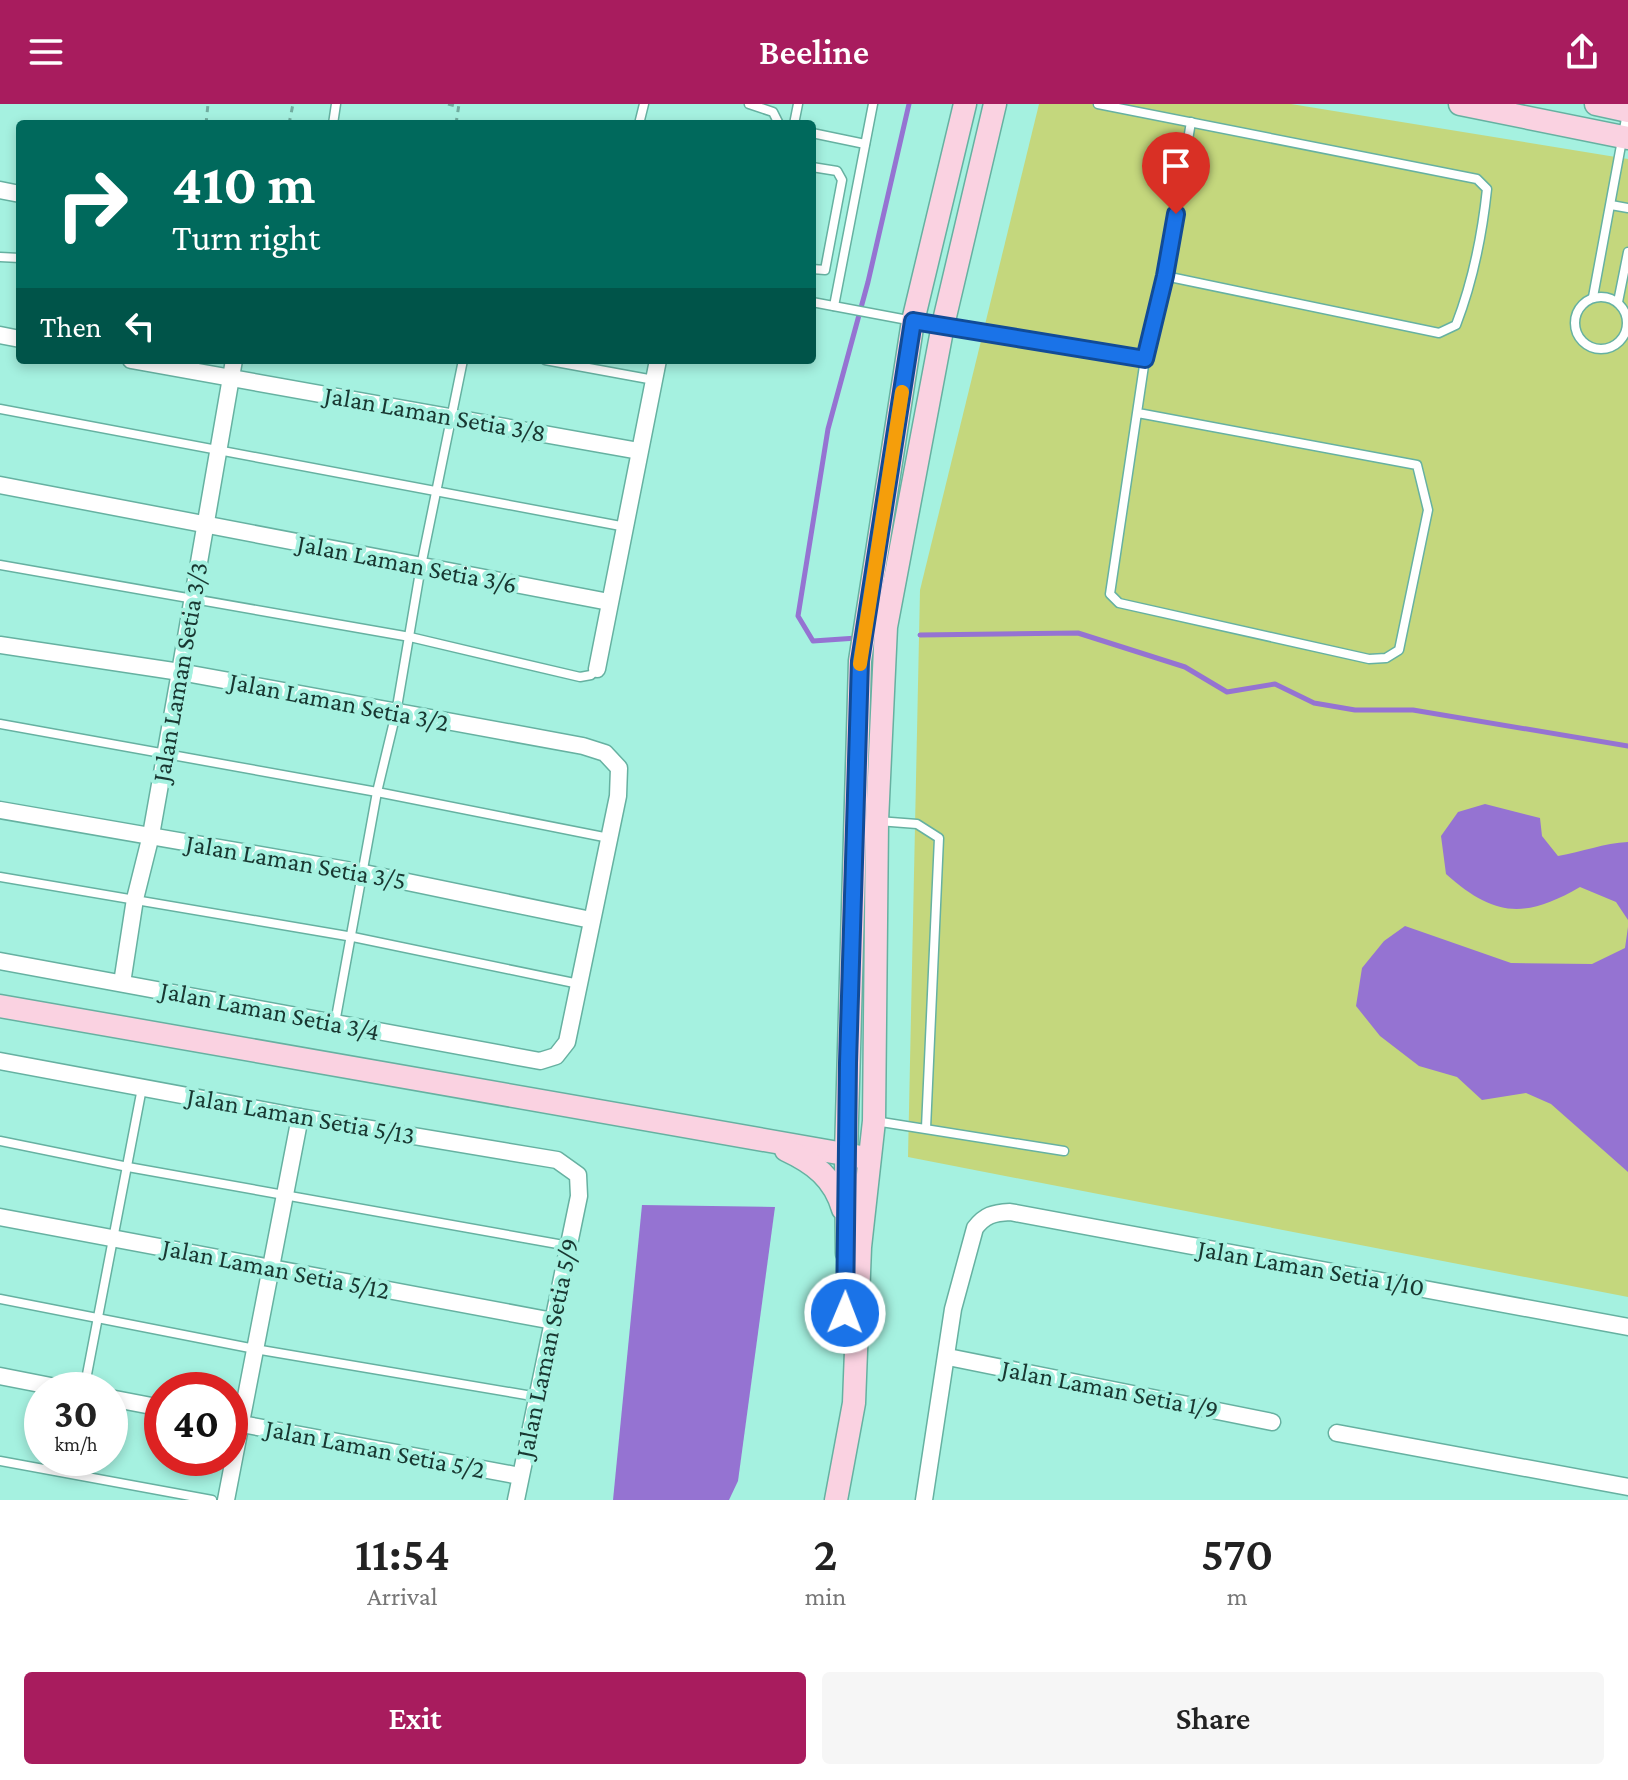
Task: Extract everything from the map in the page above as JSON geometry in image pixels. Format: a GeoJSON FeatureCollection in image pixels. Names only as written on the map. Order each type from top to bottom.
{"type":"FeatureCollection","features":[{"type":"Feature","properties":{"kind":"street"},"geometry":{"type":"LineString","coordinates":[[836,1500],[854,1403],[860,1247],[874,1121],[877,821],[886,627],[943,325],[995,104]]}},
{"type":"Feature","properties":{"kind":"street"},"geometry":{"type":"LineString","coordinates":[[1460,104],[1626,138]]}},
{"type":"Feature","properties":{"kind":"street"},"geometry":{"type":"LineString","coordinates":[[1596,104],[1628,111]]}},
{"type":"Feature","properties":{"kind":"street"},"geometry":{"type":"LineString","coordinates":[[824,1500],[843,1402],[848,1225],[846,1154],[860,661],[913,321],[964,106]]}},
{"type":"Feature","properties":{"kind":"street","name":"Jalan Laman Setia 3/8"},"geometry":{"type":"LineString","coordinates":[[152,364],[639,451]]}},
{"type":"Feature","properties":{"kind":"street","name":"Jalan Laman Setia 3/3"},"geometry":{"type":"LineString","coordinates":[[122,983],[135,899],[151,835],[233,364]]}},
{"type":"Feature","properties":{"kind":"street"},"geometry":{"type":"LineString","coordinates":[[597,669],[657,364]]}},
{"type":"Feature","properties":{"kind":"street","name":"Jalan Laman Setia 3/6"},"geometry":{"type":"LineString","coordinates":[[0,485],[609,602]]}},
{"type":"Feature","properties":{"kind":"street","name":"Jalan Laman Setia 3/2"},"geometry":{"type":"LineString","coordinates":[[0,645],[180,672],[583,746],[605,753],[619,768],[618,796],[609,838]]}},
{"type":"Feature","properties":{"kind":"street","name":"Jalan Laman Setia 3/5"},"geometry":{"type":"LineString","coordinates":[[0,810],[364,873],[591,920]]}},
{"type":"Feature","properties":{"kind":"street"},"geometry":{"type":"LineString","coordinates":[[579,984],[609,838]]}},
{"type":"Feature","properties":{"kind":"street","name":"Jalan Laman Setia 3/4"},"geometry":{"type":"LineString","coordinates":[[0,961],[540,1061],[556,1056],[567,1042],[579,984]]}},
{"type":"Feature","properties":{"kind":"street"},"geometry":{"type":"LineString","coordinates":[[0,1006],[870,1159]]}},
{"type":"Feature","properties":{"kind":"street","name":"Jalan Laman Setia 5/13"},"geometry":{"type":"LineString","coordinates":[[0,1061],[300,1117],[557,1160],[578,1175],[579,1196]]}},
{"type":"Feature","properties":{"kind":"street"},"geometry":{"type":"LineString","coordinates":[[248,1376],[300,1117]]}},
{"type":"Feature","properties":{"kind":"street"},"geometry":{"type":"LineString","coordinates":[[767,1141],[802,1157],[825,1173],[836,1190],[848,1225]]}},
{"type":"Feature","properties":{"kind":"street","name":"Jalan Laman Setia 5/9"},"geometry":{"type":"LineString","coordinates":[[516,1500],[579,1196]]}},
{"type":"Feature","properties":{"kind":"street","name":"Jalan Laman Setia 1/10"},"geometry":{"type":"LineString","coordinates":[[948,1357],[953,1309],[975,1228],[983,1218],[994,1213],[1010,1212],[1628,1327]]}},
{"type":"Feature","properties":{"kind":"street","name":"Jalan Laman Setia 5/12"},"geometry":{"type":"LineString","coordinates":[[0,1217],[553,1321]]}},
{"type":"Feature","properties":{"kind":"street"},"geometry":{"type":"LineString","coordinates":[[924,1500],[948,1357]]}},
{"type":"Feature","properties":{"kind":"street","name":"Jalan Laman Setia 1/9"},"geometry":{"type":"LineString","coordinates":[[948,1357],[1272,1422]]}},
{"type":"Feature","properties":{"kind":"street"},"geometry":{"type":"LineString","coordinates":[[0,1376],[24,1381]]}},
{"type":"Feature","properties":{"kind":"street","name":"Jalan Laman Setia 5/2"},"geometry":{"type":"LineString","coordinates":[[248,1425],[520,1476]]}},
{"type":"Feature","properties":{"kind":"street"},"geometry":{"type":"LineString","coordinates":[[1337,1433],[1628,1487]]}},
{"type":"Feature","properties":{"kind":"street"},"geometry":{"type":"LineString","coordinates":[[226,1500],[229,1476]]}},
{"type":"Feature","properties":{"kind":"lane"},"geometry":{"type":"LineString","coordinates":[[749,104],[774,108]]}},
{"type":"Feature","properties":{"kind":"lane"},"geometry":{"type":"LineString","coordinates":[[834,306],[873,104]]}},
{"type":"Feature","properties":{"kind":"lane"},"geometry":{"type":"LineString","coordinates":[[1098,104],[1477,179],[1487,189],[1480,244],[1467,298],[1456,325],[1439,333],[1165,276]]}},
{"type":"Feature","properties":{"kind":"lane"},"geometry":{"type":"LineString","coordinates":[[1593,297],[1626,138],[1628,111]]}},
{"type":"Feature","properties":{"kind":"lane"},"geometry":{"type":"LineString","coordinates":[[1138,413],[1417,465],[1428,510],[1399,650],[1386,658],[1369,659],[1119,603],[1110,594],[1145,359],[1165,276],[1191,122]]}},
{"type":"Feature","properties":{"kind":"lane"},"geometry":{"type":"LineString","coordinates":[[816,134],[865,144]]}},
{"type":"Feature","properties":{"kind":"lane"},"geometry":{"type":"LineString","coordinates":[[816,168],[837,171],[842,180],[825,270],[816,269]]}},
{"type":"Feature","properties":{"kind":"lane"},"geometry":{"type":"LineString","coordinates":[[1611,205],[1628,208]]}},
{"type":"Feature","properties":{"kind":"lane"},"geometry":{"type":"LineString","coordinates":[[833,231],[851,217]]}},
{"type":"Feature","properties":{"kind":"lane"},"geometry":{"type":"LineString","coordinates":[[1618,302],[1628,252]]}},
{"type":"Feature","properties":{"kind":"lane"},"geometry":{"type":"LineString","coordinates":[[1602,296],[1618,302],[1627,317],[1625,334],[1613,346],[1596,348],[1581,340],[1574,324],[1579,307],[1593,297],[1602,296]]}},
{"type":"Feature","properties":{"kind":"lane"},"geometry":{"type":"LineString","coordinates":[[816,303],[1145,359]]}},
{"type":"Feature","properties":{"kind":"lane"},"geometry":{"type":"LineString","coordinates":[[335,1023],[377,792],[396,713],[421,566],[462,364]]}},
{"type":"Feature","properties":{"kind":"lane"},"geometry":{"type":"LineString","coordinates":[[567,364],[655,380]]}},
{"type":"Feature","properties":{"kind":"lane"},"geometry":{"type":"LineString","coordinates":[[0,409],[626,527]]}},
{"type":"Feature","properties":{"kind":"lane"},"geometry":{"type":"LineString","coordinates":[[0,565],[410,637],[580,677],[591,675],[597,669]]}},
{"type":"Feature","properties":{"kind":"lane"},"geometry":{"type":"LineString","coordinates":[[0,724],[377,792],[609,838]]}},
{"type":"Feature","properties":{"kind":"lane"},"geometry":{"type":"LineString","coordinates":[[877,821],[917,824],[939,838],[926,1128]]}},
{"type":"Feature","properties":{"kind":"lane"},"geometry":{"type":"LineString","coordinates":[[0,877],[353,937],[579,984]]}},
{"type":"Feature","properties":{"kind":"lane"},"geometry":{"type":"LineString","coordinates":[[88,1372],[142,1088]]}},
{"type":"Feature","properties":{"kind":"lane"},"geometry":{"type":"LineString","coordinates":[[874,1121],[1064,1151]]}},
{"type":"Feature","properties":{"kind":"lane"},"geometry":{"type":"LineString","coordinates":[[0,1141],[569,1246]]}},
{"type":"Feature","properties":{"kind":"lane"},"geometry":{"type":"LineString","coordinates":[[0,1299],[255,1349],[538,1397]]}},
{"type":"Feature","properties":{"kind":"lane"},"geometry":{"type":"LineString","coordinates":[[0,1461],[212,1500]]}},
{"type":"Feature","properties":{"kind":"path"},"geometry":{"type":"LineString","coordinates":[[448,104],[459,105]]}},
{"type":"Feature","properties":{"kind":"green space"},"geometry":{"type":"Polygon","coordinates":[[[1039,104],[1291,104],[1628,159],[1628,1297],[908,1157],[920,590],[1039,104]]]}},
{"type":"Feature","properties":{"kind":"shaded area"},"geometry":{"type":"Polygon","coordinates":[[[1485,804],[1540,818],[1542,836],[1558,856],[1628,842],[1628,920],[1616,902],[1580,887],[1543,905],[1510,909],[1479,899],[1463,888],[1446,874],[1441,836],[1458,812],[1485,804]]]}},
{"type":"Feature","properties":{"kind":"shaded area"},"geometry":{"type":"Polygon","coordinates":[[[1405,926],[1511,963],[1592,964],[1625,948],[1628,927],[1628,1172],[1551,1104],[1526,1093],[1482,1100],[1457,1077],[1419,1066],[1380,1036],[1356,1006],[1362,968],[1384,941],[1405,926]]]}},
{"type":"Feature","properties":{"kind":"shaded area"},"geometry":{"type":"Polygon","coordinates":[[[642,1205],[775,1207],[738,1481],[729,1500],[613,1500],[642,1205]]]}},
{"type":"Feature","properties":{"kind":"waterway"},"geometry":{"type":"LineString","coordinates":[[857,638],[813,641],[798,616],[828,429],[868,282],[909,104]]}},
{"type":"Feature","properties":{"kind":"waterway"},"geometry":{"type":"LineString","coordinates":[[920,635],[1078,633],[1185,667],[1227,692],[1275,684],[1314,703],[1355,710],[1413,710],[1628,746]]}},
{"type":"Feature","properties":{"kind":"slow traffic"},"geometry":{"type":"LineString","coordinates":[[860,664],[902,392]]}},
{"type":"Feature","properties":{"kind":"route"},"geometry":{"type":"LineString","coordinates":[[845,1313],[848,1063],[860,661],[913,321],[1145,359],[1176,214]]}}]}
